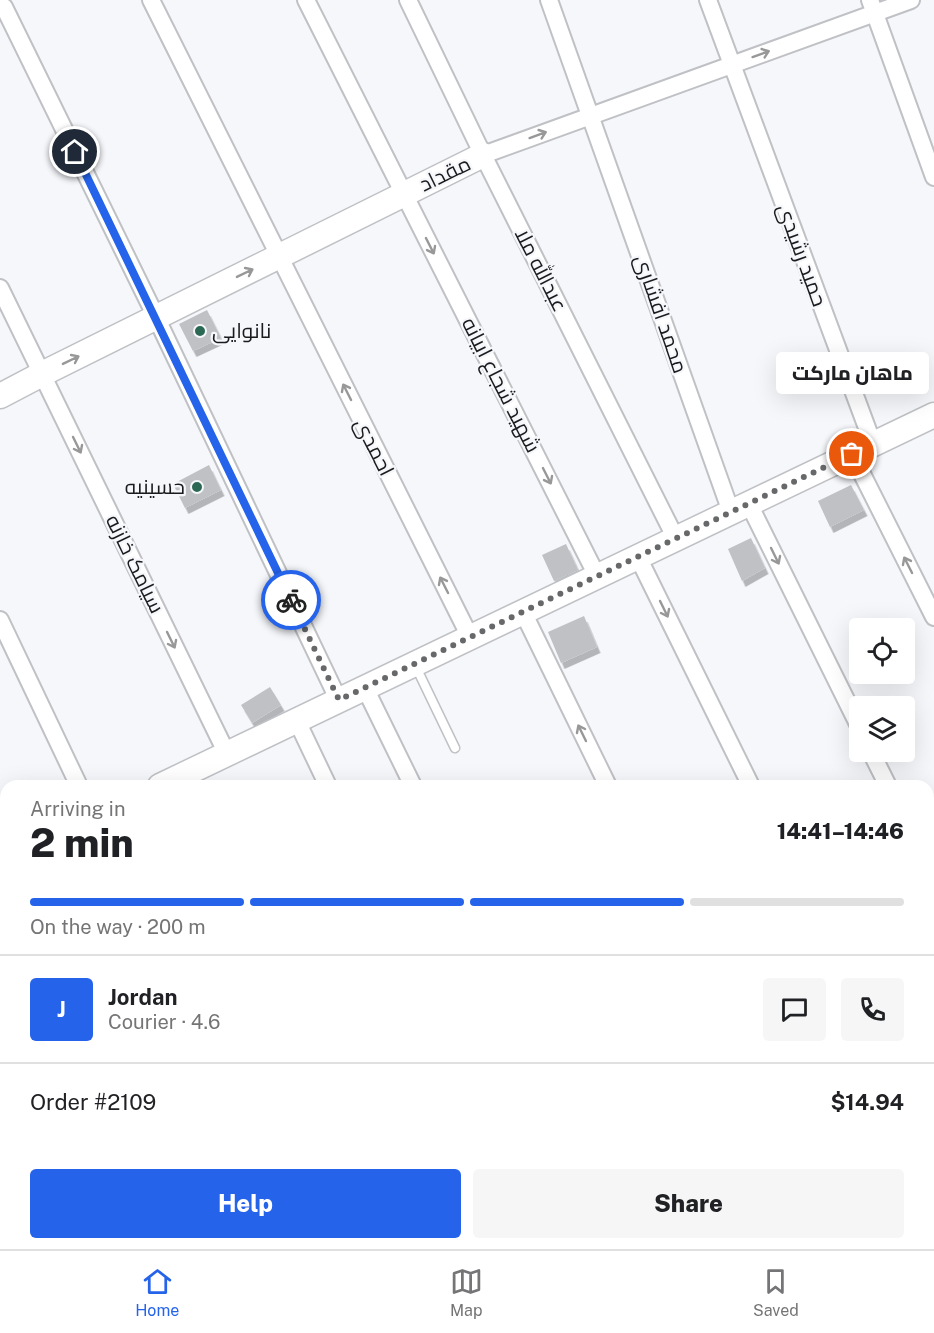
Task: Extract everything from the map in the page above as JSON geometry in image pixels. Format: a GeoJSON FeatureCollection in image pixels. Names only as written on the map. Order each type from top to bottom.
{"type":"FeatureCollection","features":[{"type":"Feature","properties":{"kind":"street","name":"احمدی"},"geometry":{"type":"LineString","coordinates":[[151,0],[470,638]]}},
{"type":"Feature","properties":{"kind":"street","name":"شهید شجاع ابیانه"},"geometry":{"type":"LineString","coordinates":[[306,0],[597,576]]}},
{"type":"Feature","properties":{"kind":"street","name":"عبدالله ملا"},"geometry":{"type":"LineString","coordinates":[[408,0],[483,155],[676,539]]}},
{"type":"Feature","properties":{"kind":"street","name":"محمد افشاری"},"geometry":{"type":"LineString","coordinates":[[549,0],[590,116],[740,508],[849,708]]}},
{"type":"Feature","properties":{"kind":"street","name":"حمید رشیدی"},"geometry":{"type":"LineString","coordinates":[[708,0],[863,449],[934,617]]}},
{"type":"Feature","properties":{"kind":"street","name":"مقداد"},"geometry":{"type":"LineString","coordinates":[[0,396],[483,155],[732,65],[872,7],[911,0]]}},
{"type":"Feature","properties":{"kind":"street"},"geometry":{"type":"LineString","coordinates":[[4,7],[156,317],[339,700]]}},
{"type":"Feature","properties":{"kind":"street"},"geometry":{"type":"LineString","coordinates":[[872,7],[934,177]]}},
{"type":"Feature","properties":{"kind":"street","name":"سیامک خازنه"},"geometry":{"type":"LineString","coordinates":[[0,288],[227,754]]}},
{"type":"Feature","properties":{"kind":"street"},"geometry":{"type":"LineString","coordinates":[[187,780],[227,754],[934,415]]}},
{"type":"Feature","properties":{"kind":"street"},"geometry":{"type":"LineString","coordinates":[[638,557],[748,780]]}},
{"type":"Feature","properties":{"kind":"street"},"geometry":{"type":"LineString","coordinates":[[523,612],[605,780]]}},
{"type":"Feature","properties":{"kind":"street"},"geometry":{"type":"LineString","coordinates":[[0,620],[76,780]]}},
{"type":"Feature","properties":{"kind":"street"},"geometry":{"type":"LineString","coordinates":[[365,688],[410,780]]}},
{"type":"Feature","properties":{"kind":"street"},"geometry":{"type":"LineString","coordinates":[[297,721],[325,780]]}},
{"type":"Feature","properties":{"kind":"street"},"geometry":{"type":"LineString","coordinates":[[876,762],[885,780]]}},
{"type":"Feature","properties":{"kind":"lane"},"geometry":{"type":"LineString","coordinates":[[415,664],[455,748]]}},
{"type":"Feature","properties":{"kind":"building","name":"نانوایی"},"geometry":{"type":"Polygon","coordinates":[[[207,310],[221,338],[193,351],[179,324],[207,310]]]}},
{"type":"Feature","properties":{"kind":"building","name":"حسینیه"},"geometry":{"type":"Polygon","coordinates":[[[209,465],[221,490],[185,508],[173,484],[209,465]]]}},
{"type":"Feature","properties":{"kind":"building"},"geometry":{"type":"Polygon","coordinates":[[[851,485],[864,510],[830,527],[818,501],[851,485]]]}},
{"type":"Feature","properties":{"kind":"building"},"geometry":{"type":"Polygon","coordinates":[[[751,538],[765,568],[742,581],[728,549],[751,538]]]}},
{"type":"Feature","properties":{"kind":"building"},"geometry":{"type":"Polygon","coordinates":[[[566,544],[578,570],[554,581],[542,555],[566,544]]]}},
{"type":"Feature","properties":{"kind":"building"},"geometry":{"type":"Polygon","coordinates":[[[584,616],[597,647],[561,663],[548,632],[584,616]]]}},
{"type":"Feature","properties":{"kind":"building"},"geometry":{"type":"Polygon","coordinates":[[[270,687],[281,705],[252,723],[241,705],[270,687]]]}},
{"type":"Feature","properties":{"kind":"way so far"},"geometry":{"type":"LineString","coordinates":[[291,600],[339,700],[852,454]]}},
{"type":"Feature","properties":{"kind":"place","name":"نانوایی"},"geometry":{"type":"Point","coordinates":[200,331]}},
{"type":"Feature","properties":{"kind":"place","name":"ماهان مارکت"},"geometry":{"type":"Point","coordinates":[852,454]}},
{"type":"Feature","properties":{"kind":"place","name":"حسینیه"},"geometry":{"type":"Point","coordinates":[197,487]}},
{"type":"Feature","properties":{"kind":"route"},"geometry":{"type":"LineString","coordinates":[[75,152],[291,600]]}}]}
